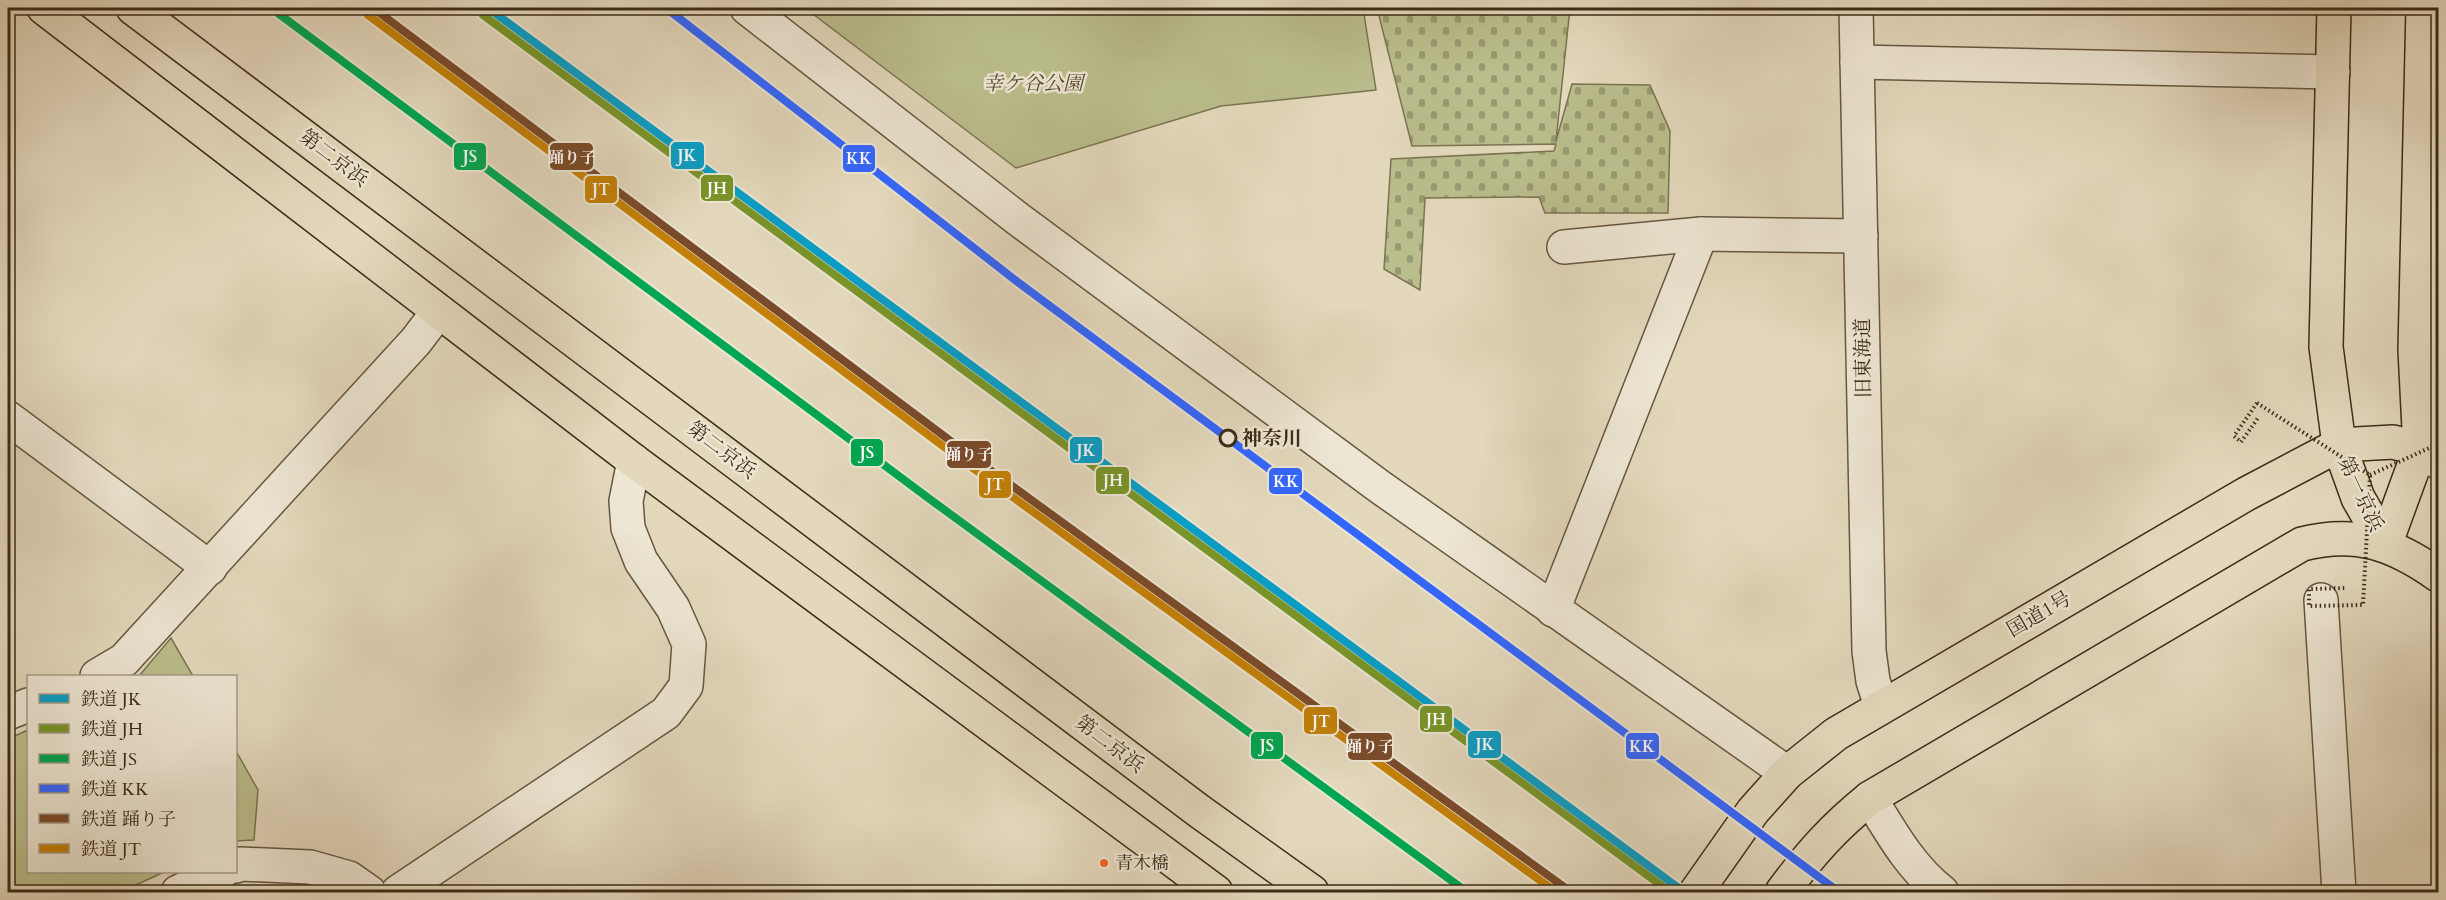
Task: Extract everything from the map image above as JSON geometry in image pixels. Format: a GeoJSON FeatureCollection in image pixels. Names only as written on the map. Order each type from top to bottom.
{"type":"FeatureCollection","features":[{"type":"Feature","properties":{"kind":"highway"},"geometry":{"type":"LineString","coordinates":[[44,8],[634,461],[1216,892]]}},
{"type":"Feature","properties":{"kind":"highway","name":"第二京浜"},"geometry":{"type":"LineString","coordinates":[[133,8],[1199,811],[1312,892]]}},
{"type":"Feature","properties":{"kind":"highway","name":"第一京浜"},"geometry":{"type":"LineString","coordinates":[[2334,8],[2326,346],[2339,445],[2358,498],[2385,544]]}},
{"type":"Feature","properties":{"kind":"highway","name":"第一京浜"},"geometry":{"type":"LineString","coordinates":[[2385,544],[2432,452],[2415,350],[2428,18]]}},
{"type":"Feature","properties":{"kind":"highway","name":"国道1号"},"geometry":{"type":"LineString","coordinates":[[1696,892],[1753,811],[1787,773],[1836,735],[1881,706],[2246,494],[2339,445],[2393,442],[2432,452]]}},
{"type":"Feature","properties":{"kind":"highway"},"geometry":{"type":"LineString","coordinates":[[1782,892],[1810,854],[1838,823],[1870,798],[2302,544],[2327,538],[2354,538],[2385,544],[2439,575]]}},
{"type":"Feature","properties":{"kind":"street"},"geometry":{"type":"LineString","coordinates":[[747,8],[1058,250],[1380,487],[1787,773]]}},
{"type":"Feature","properties":{"kind":"street","name":"旧東海道"},"geometry":{"type":"LineString","coordinates":[[1856,8],[1869,651],[1873,681],[1881,706]]}},
{"type":"Feature","properties":{"kind":"street"},"geometry":{"type":"LineString","coordinates":[[1857,62],[2333,72]]}},
{"type":"Feature","properties":{"kind":"street"},"geometry":{"type":"LineString","coordinates":[[1553,610],[1701,234]]}},
{"type":"Feature","properties":{"kind":"street"},"geometry":{"type":"LineString","coordinates":[[1564,247],[1701,234],[1861,236]]}},
{"type":"Feature","properties":{"kind":"street"},"geometry":{"type":"LineString","coordinates":[[99,675],[124,660],[210,568],[416,341],[438,312]]}},
{"type":"Feature","properties":{"kind":"street"},"geometry":{"type":"LineString","coordinates":[[8,418],[210,568]]}},
{"type":"Feature","properties":{"kind":"street"},"geometry":{"type":"LineString","coordinates":[[398,892],[666,713],[686,686],[689,644],[673,608],[641,561],[628,528],[626,501],[634,461]]}},
{"type":"Feature","properties":{"kind":"street"},"geometry":{"type":"LineString","coordinates":[[2334,594],[2339,892]]}},
{"type":"Feature","properties":{"kind":"street"},"geometry":{"type":"LineString","coordinates":[[8,713],[27,705]]}},
{"type":"Feature","properties":{"kind":"street"},"geometry":{"type":"LineString","coordinates":[[1870,798],[1901,849],[1926,879],[1942,892]]}},
{"type":"Feature","properties":{"kind":"street"},"geometry":{"type":"LineString","coordinates":[[237,866],[310,867],[349,878],[369,892]]}},
{"type":"Feature","properties":{"kind":"street"},"geometry":{"type":"LineString","coordinates":[[178,892],[220,873]]}},
{"type":"Feature","properties":{"kind":"path"},"geometry":{"type":"LineString","coordinates":[[2258,418],[2241,442],[2234,436],[2257,403],[2370,475]]}},
{"type":"Feature","properties":{"kind":"path"},"geometry":{"type":"LineString","coordinates":[[2370,475],[2432,452]]}},
{"type":"Feature","properties":{"kind":"path"},"geometry":{"type":"LineString","coordinates":[[2334,594],[2309,589],[2309,606],[2363,604],[2370,475]]}},
{"type":"Feature","properties":{"kind":"green space","name":"幸ケ谷公園"},"geometry":{"type":"Polygon","coordinates":[[[805,8],[1363,8],[1376,90],[1221,106],[1016,168],[805,8]]]}},
{"type":"Feature","properties":{"kind":"green space"},"geometry":{"type":"Polygon","coordinates":[[[1377,8],[1570,8],[1556,141],[1572,84],[1650,85],[1670,131],[1668,213],[1545,213],[1539,197],[1425,198],[1420,290],[1384,269],[1391,159],[1554,151],[1556,144],[1412,146],[1377,8]]]}},
{"type":"Feature","properties":{"kind":"green space"},"geometry":{"type":"Polygon","coordinates":[[[171,638],[192,675],[140,675],[171,638]]]}},
{"type":"Feature","properties":{"kind":"green space"},"geometry":{"type":"Polygon","coordinates":[[[27,730],[27,873],[162,873],[121,892],[8,892],[8,739],[27,730]]]}},
{"type":"Feature","properties":{"kind":"green space"},"geometry":{"type":"Polygon","coordinates":[[[237,753],[258,790],[254,840],[237,841],[237,753]]]}},
{"type":"Feature","properties":{"kind":"rail line","name":"JS"},"geometry":{"type":"LineString","coordinates":[[271,8],[931,500],[1467,892]]}},
{"type":"Feature","properties":{"kind":"rail line","name":"踊り子"},"geometry":{"type":"LineString","coordinates":[[373,8],[964,451],[1571,892]]}},
{"type":"Feature","properties":{"kind":"rail line","name":"JK"},"geometry":{"type":"LineString","coordinates":[[488,8],[1684,892]]}},
{"type":"Feature","properties":{"kind":"rail line","name":"KK"},"geometry":{"type":"LineString","coordinates":[[666,8],[1019,283],[1839,892]]}},
{"type":"Feature","properties":{"kind":"rail line","name":"JT"},"geometry":{"type":"LineString","coordinates":[[368,15],[959,458],[1556,892]]}},
{"type":"Feature","properties":{"kind":"rail line","name":"JH"},"geometry":{"type":"LineString","coordinates":[[483,15],[1670,892]]}},
{"type":"Feature","properties":{"kind":"place","name":"神奈川"},"geometry":{"type":"Point","coordinates":[1228,438]}},
{"type":"Feature","properties":{"kind":"place","name":"青木橋"},"geometry":{"type":"Point","coordinates":[1104,863]}}]}
